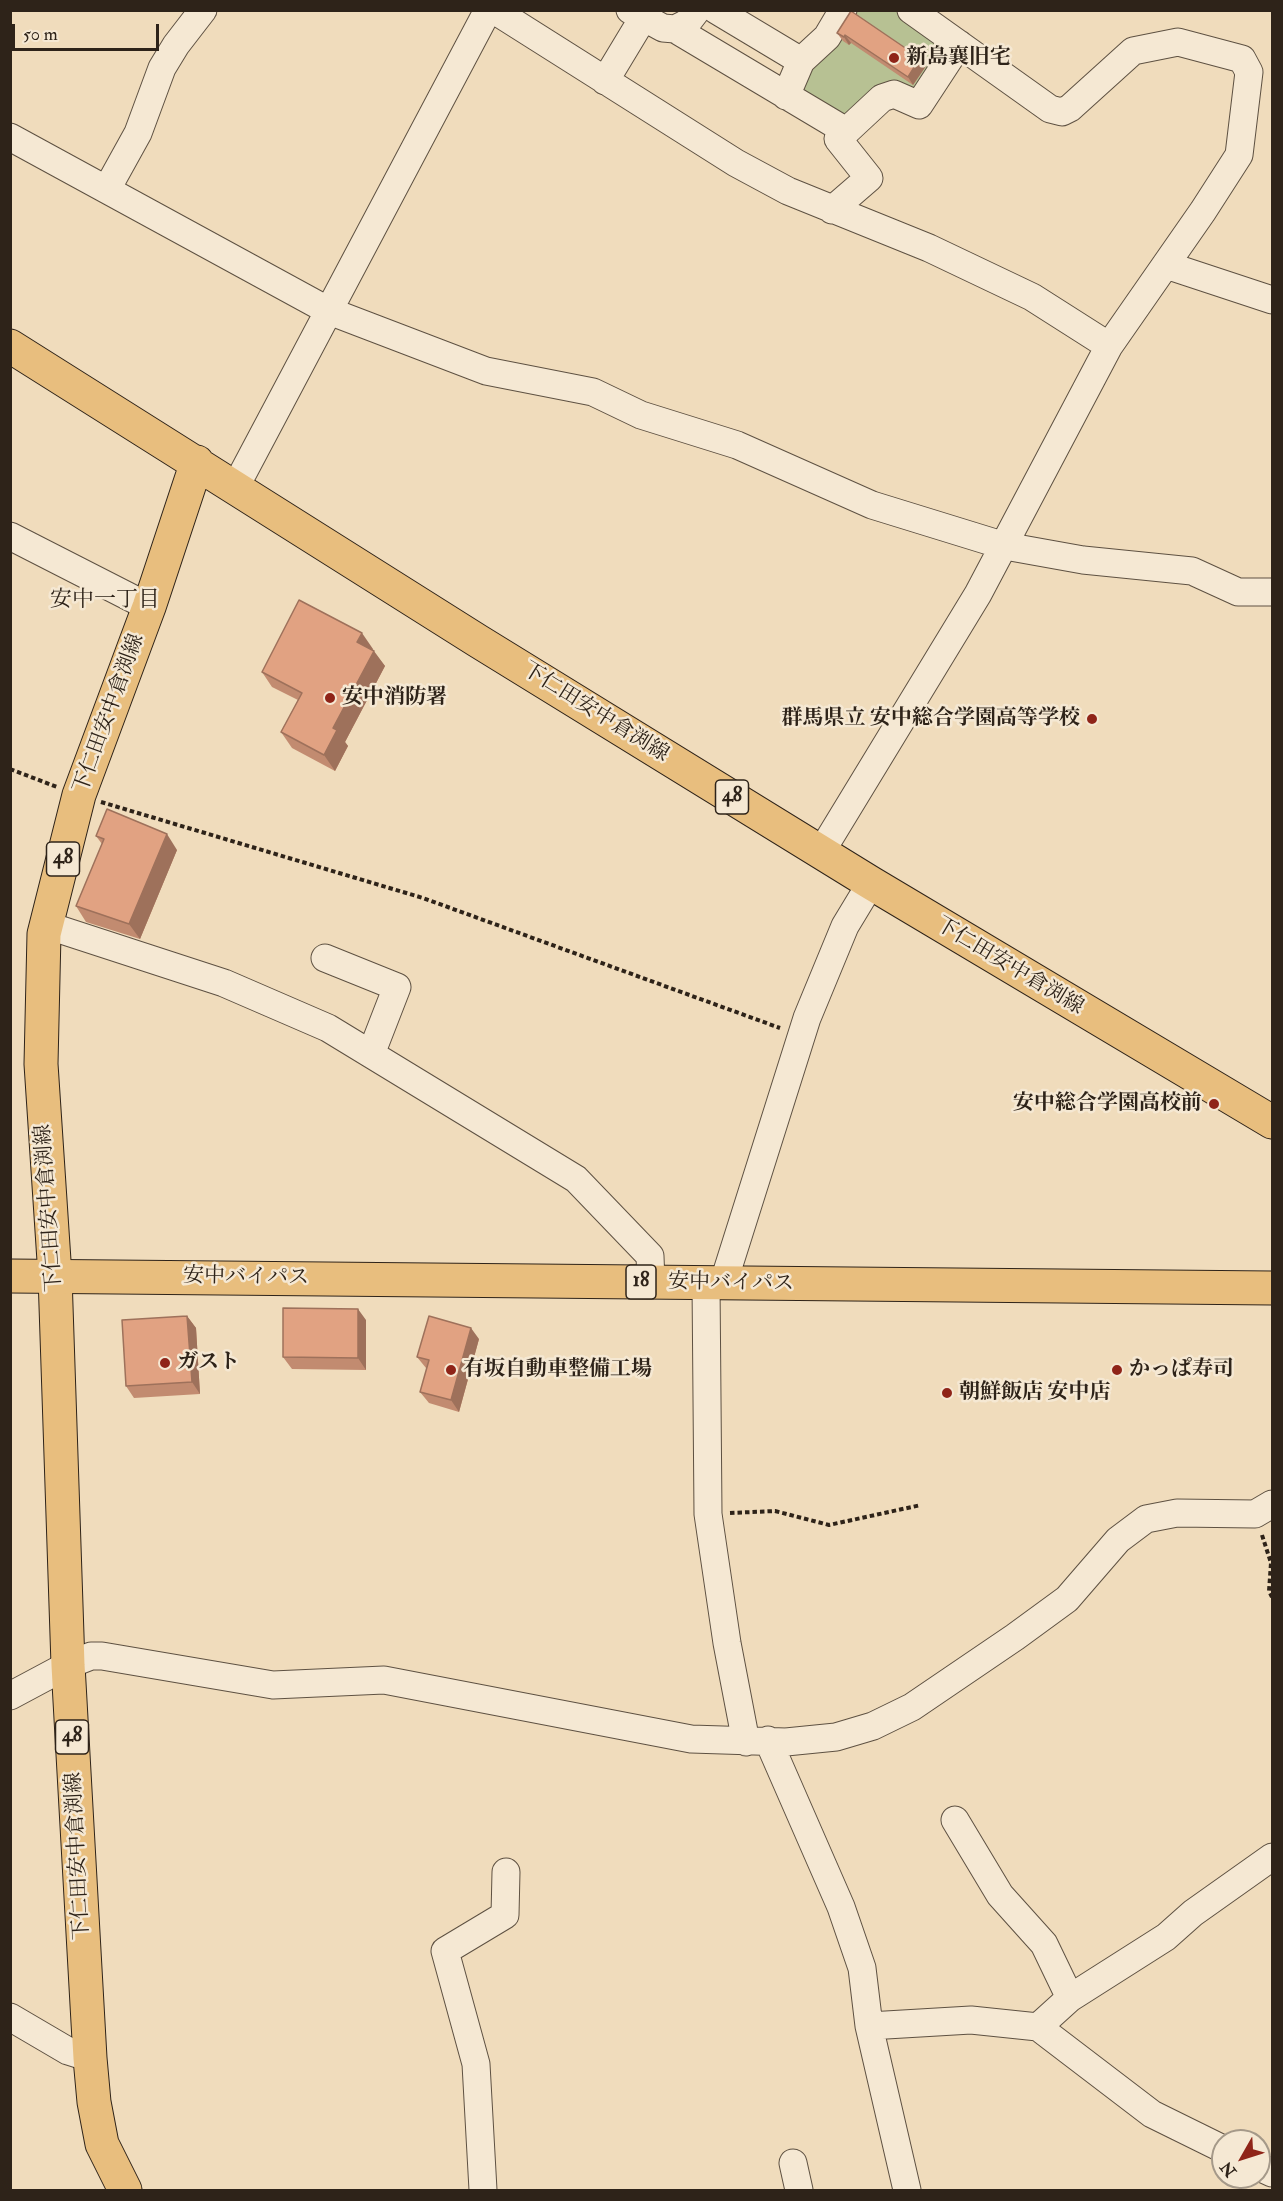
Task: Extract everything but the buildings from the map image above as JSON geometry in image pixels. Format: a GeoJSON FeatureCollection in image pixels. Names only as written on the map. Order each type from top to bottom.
{"type":"FeatureCollection","features":[{"type":"Feature","properties":{"kind":"main road"},"geometry":{"type":"LineString","coordinates":[[10,346],[197,462]]}},
{"type":"Feature","properties":{"kind":"main road","name":"下仁田安中倉渕線"},"geometry":{"type":"LineString","coordinates":[[125,2190],[102,2144],[90,2058],[68,1665],[55,1276],[41,1064],[46,925],[80,795],[149,607],[197,462],[477,641],[871,884],[1272,1122]]}},
{"type":"Feature","properties":{"kind":"main road","name":"安中バイパス"},"geometry":{"type":"LineString","coordinates":[[10,1276],[1272,1288]]}},
{"type":"Feature","properties":{"kind":"street"},"geometry":{"type":"LineString","coordinates":[[107,189],[138,133],[162,68],[176,45],[203,10]]}},
{"type":"Feature","properties":{"kind":"street"},"geometry":{"type":"LineString","coordinates":[[236,486],[488,10]]}},
{"type":"Feature","properties":{"kind":"street"},"geometry":{"type":"LineString","coordinates":[[494,10],[736,163],[788,191],[929,249],[1032,297],[1109,346]]}},
{"type":"Feature","properties":{"kind":"street"},"geometry":{"type":"LineString","coordinates":[[675,29],[687,22],[697,10]]}},
{"type":"Feature","properties":{"kind":"street"},"geometry":{"type":"LineString","coordinates":[[716,10],[801,61]]}},
{"type":"Feature","properties":{"kind":"street"},"geometry":{"type":"LineString","coordinates":[[786,96],[801,61],[827,37],[843,10]]}},
{"type":"Feature","properties":{"kind":"street"},"geometry":{"type":"LineString","coordinates":[[820,852],[1005,546],[1109,346],[1239,155],[1249,72],[1242,59],[1178,42],[1133,51],[1070,108],[1062,112],[1050,110],[911,10]]}},
{"type":"Feature","properties":{"kind":"street"},"geometry":{"type":"LineString","coordinates":[[605,81],[636,14],[663,27],[675,29],[846,131]]}},
{"type":"Feature","properties":{"kind":"street"},"geometry":{"type":"LineString","coordinates":[[832,210],[869,178],[838,140],[882,98],[894,94],[919,105],[959,44]]}},
{"type":"Feature","properties":{"kind":"street"},"geometry":{"type":"LineString","coordinates":[[10,137],[329,311],[486,371],[592,392],[641,415],[737,445],[872,506],[1005,546],[1083,560],[1192,570],[1238,592],[1272,592]]}},
{"type":"Feature","properties":{"kind":"street"},"geometry":{"type":"LineString","coordinates":[[1166,265],[1272,300]]}},
{"type":"Feature","properties":{"kind":"street"},"geometry":{"type":"LineString","coordinates":[[10,536],[149,607]]}},
{"type":"Feature","properties":{"kind":"street"},"geometry":{"type":"LineString","coordinates":[[871,884],[845,926],[801,1036],[714,1284],[708,1514],[727,1643],[757,1741],[841,1907],[862,1968],[869,2026],[907,2190]]}},
{"type":"Feature","properties":{"kind":"street"},"geometry":{"type":"LineString","coordinates":[[46,925],[224,983],[328,1028],[576,1179],[650,1256],[651,1282]]}},
{"type":"Feature","properties":{"kind":"street"},"geometry":{"type":"LineString","coordinates":[[325,958],[397,987],[371,1054]]}},
{"type":"Feature","properties":{"kind":"street"},"geometry":{"type":"LineString","coordinates":[[10,1696],[68,1665],[91,1656],[102,1656],[273,1685],[384,1680],[691,1739],[786,1742],[836,1737],[873,1726],[912,1707],[1067,1599],[1118,1540],[1146,1519],[1177,1513],[1264,1509]]}},
{"type":"Feature","properties":{"kind":"street"},"geometry":{"type":"LineString","coordinates":[[955,1820],[1000,1895],[1044,1944],[1070,1998]]}},
{"type":"Feature","properties":{"kind":"street"},"geometry":{"type":"LineString","coordinates":[[1038,2027],[1070,1998],[1150,1948],[1272,1857]]}},
{"type":"Feature","properties":{"kind":"street"},"geometry":{"type":"LineString","coordinates":[[483,2190],[477,2064],[445,1951],[505,1915],[506,1872]]}},
{"type":"Feature","properties":{"kind":"street"},"geometry":{"type":"LineString","coordinates":[[10,2017],[68,2051],[90,2058]]}},
{"type":"Feature","properties":{"kind":"street"},"geometry":{"type":"LineString","coordinates":[[869,2026],[971,2020],[1038,2027],[1152,2114],[1211,2143]]}},
{"type":"Feature","properties":{"kind":"street"},"geometry":{"type":"LineString","coordinates":[[793,2163],[799,2190]]}},
{"type":"Feature","properties":{"kind":"path"},"geometry":{"type":"LineString","coordinates":[[10,769],[80,795],[423,898],[801,1036]]}},
{"type":"Feature","properties":{"kind":"path"},"geometry":{"type":"LineString","coordinates":[[708,1514],[775,1511],[829,1525],[921,1505]]}},
{"type":"Feature","properties":{"kind":"path"},"geometry":{"type":"LineString","coordinates":[[1264,1509],[1271,1563],[1269,1592],[1272,1597]]}},
{"type":"Feature","properties":{"kind":"green space"},"geometry":{"type":"Polygon","coordinates":[[[847,11],[898,11],[951,45],[918,95],[845,123],[792,92],[847,11]]]}},
{"type":"Feature","properties":{"kind":"place","name":"新島襄旧宅"},"geometry":{"type":"Point","coordinates":[894,58]}},
{"type":"Feature","properties":{"kind":"place","name":"安中消防署"},"geometry":{"type":"Point","coordinates":[330,698]}},
{"type":"Feature","properties":{"kind":"place","name":"群馬県立 安中総合学園高等学校"},"geometry":{"type":"Point","coordinates":[1092,719]}},
{"type":"Feature","properties":{"kind":"place","name":"安中総合学園高校前"},"geometry":{"type":"Point","coordinates":[1214,1104]}},
{"type":"Feature","properties":{"kind":"place","name":"ガスト"},"geometry":{"type":"Point","coordinates":[165,1363]}},
{"type":"Feature","properties":{"kind":"place","name":"有坂自動車整備工場"},"geometry":{"type":"Point","coordinates":[451,1370]}},
{"type":"Feature","properties":{"kind":"place","name":"かっぱ寿司"},"geometry":{"type":"Point","coordinates":[1117,1370]}},
{"type":"Feature","properties":{"kind":"place","name":"朝鮮飯店 安中店"},"geometry":{"type":"Point","coordinates":[947,1393]}},
{"type":"Feature","properties":{"kind":"district","name":"安中一丁目"},"geometry":{"type":"Point","coordinates":[105,601]}}]}
